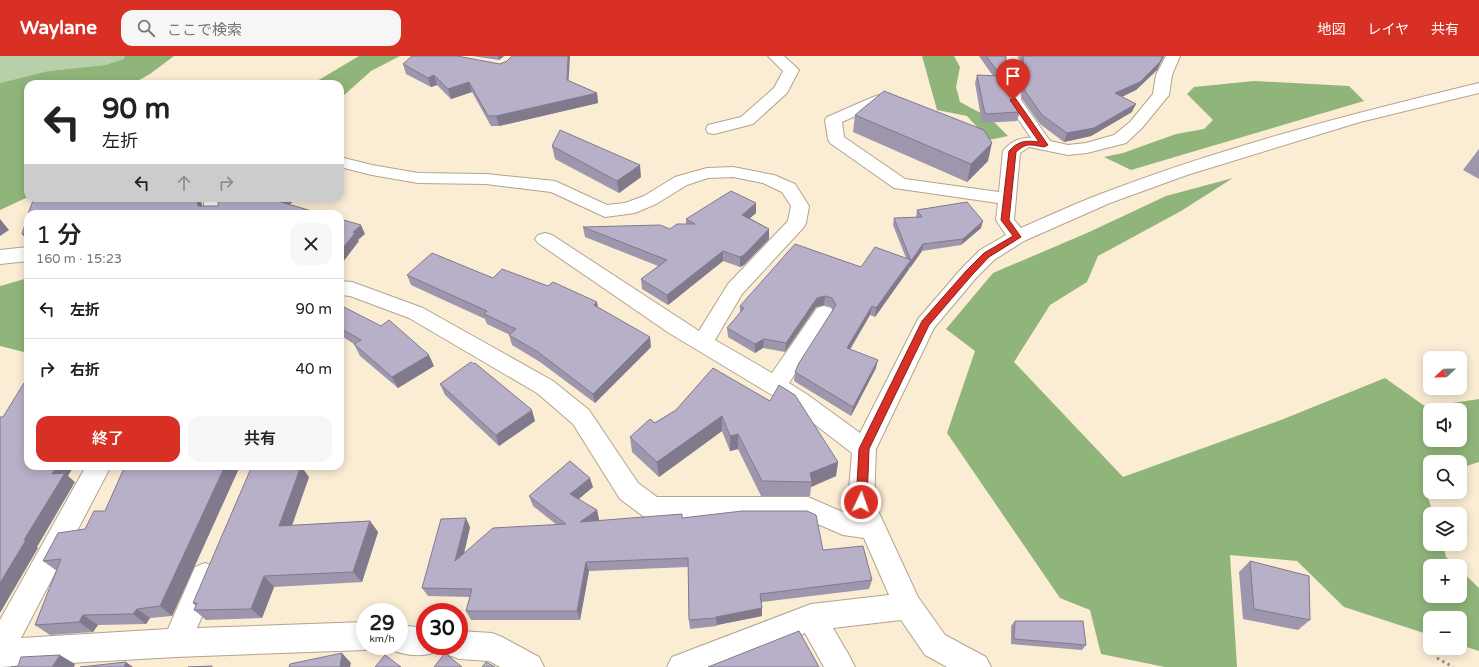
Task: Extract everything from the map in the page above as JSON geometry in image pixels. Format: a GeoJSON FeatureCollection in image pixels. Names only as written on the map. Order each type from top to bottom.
{"type":"FeatureCollection","features":[{"type":"Feature","properties":{"kind":"street"},"geometry":{"type":"LineString","coordinates":[[714,129],[747,122],[781,90],[791,70],[775,56]]}},
{"type":"Feature","properties":{"kind":"street"},"geometry":{"type":"LineString","coordinates":[[1010,56],[1012,60],[1013,100],[1044,145]]}},
{"type":"Feature","properties":{"kind":"street"},"geometry":{"type":"LineString","coordinates":[[1017,237],[1005,220],[1012,151],[1027,142],[1068,150],[1086,148],[1120,139],[1136,125],[1161,95],[1164,75],[1173,56]]}},
{"type":"Feature","properties":{"kind":"street"},"geometry":{"type":"LineString","coordinates":[[976,667],[934,646],[908,606],[861,502],[864,449],[925,324],[969,273],[986,255],[1017,237],[1104,199],[1181,171],[1355,118],[1479,88]]}},
{"type":"Feature","properties":{"kind":"street"},"geometry":{"type":"LineString","coordinates":[[879,100],[833,120],[836,140],[900,184],[1007,199]]}},
{"type":"Feature","properties":{"kind":"street"},"geometry":{"type":"LineString","coordinates":[[344,163],[372,170],[418,178],[486,179],[555,187],[605,211],[628,210],[650,200],[681,181],[707,173],[733,172],[768,179],[789,188],[800,206],[797,224],[735,289],[702,343]]}},
{"type":"Feature","properties":{"kind":"street"},"geometry":{"type":"LineString","coordinates":[[545,239],[677,328],[800,402],[864,449]]}},
{"type":"Feature","properties":{"kind":"street"},"geometry":{"type":"LineString","coordinates":[[0,257],[24,254]]}},
{"type":"Feature","properties":{"kind":"street"},"geometry":{"type":"LineString","coordinates":[[344,288],[352,288],[416,313],[545,387],[580,417],[629,491],[652,508],[808,508],[843,524],[873,527]]}},
{"type":"Feature","properties":{"kind":"street"},"geometry":{"type":"LineString","coordinates":[[775,386],[824,313]]}},
{"type":"Feature","properties":{"kind":"street"},"geometry":{"type":"LineString","coordinates":[[0,648],[97,470]]}},
{"type":"Feature","properties":{"kind":"street"},"geometry":{"type":"LineString","coordinates":[[176,643],[214,556]]}},
{"type":"Feature","properties":{"kind":"street"},"geometry":{"type":"LineString","coordinates":[[682,667],[811,617],[908,606]]}},
{"type":"Feature","properties":{"kind":"street"},"geometry":{"type":"LineString","coordinates":[[811,617],[840,667]]}},
{"type":"Feature","properties":{"kind":"street"},"geometry":{"type":"LineString","coordinates":[[0,653],[176,643],[356,636]]}},
{"type":"Feature","properties":{"kind":"street"},"geometry":{"type":"LineString","coordinates":[[468,645],[492,647],[529,667]]}},
{"type":"Feature","properties":{"kind":"path"},"geometry":{"type":"LineString","coordinates":[[1437,658],[1453,667]]}},
{"type":"Feature","properties":{"kind":"green space"},"geometry":{"type":"Polygon","coordinates":[[[0,56],[125,56],[125,59],[105,65],[48,71],[0,83],[0,56]]]}},
{"type":"Feature","properties":{"kind":"green space"},"geometry":{"type":"Polygon","coordinates":[[[125,56],[174,56],[139,80],[24,80],[24,199],[0,210],[0,83],[48,71],[105,65],[124,59],[125,56]]]}},
{"type":"Feature","properties":{"kind":"green space"},"geometry":{"type":"Polygon","coordinates":[[[359,56],[400,56],[371,71],[344,95],[344,80],[319,80],[359,56]]]}},
{"type":"Feature","properties":{"kind":"green space"},"geometry":{"type":"Polygon","coordinates":[[[922,56],[954,56],[960,67],[956,87],[960,102],[990,118],[1008,136],[989,140],[967,116],[937,110],[922,56]]]}},
{"type":"Feature","properties":{"kind":"green space"},"geometry":{"type":"Polygon","coordinates":[[[1254,81],[1349,86],[1364,101],[1131,170],[1104,157],[1123,153],[1176,134],[1204,129],[1213,120],[1187,94],[1194,87],[1254,81]]]}},
{"type":"Feature","properties":{"kind":"green space"},"geometry":{"type":"Polygon","coordinates":[[[1233,178],[1181,211],[1098,256],[1087,282],[1050,305],[1014,362],[1123,477],[1281,420],[1385,378],[1423,405],[1423,447],[1467,447],[1467,403],[1452,403],[1479,399],[1479,462],[1467,466],[1467,455],[1423,455],[1423,499],[1429,499],[1431,507],[1423,507],[1423,551],[1445,551],[1446,557],[1448,559],[1423,559],[1423,603],[1467,603],[1467,577],[1479,588],[1479,651],[1467,647],[1467,611],[1423,611],[1423,633],[1344,607],[1297,561],[1230,555],[1237,667],[1165,667],[1101,654],[1090,610],[1060,598],[947,433],[975,351],[946,329],[993,273],[1087,233],[1166,196],[1233,178]]]}},
{"type":"Feature","properties":{"kind":"green space"},"geometry":{"type":"Polygon","coordinates":[[[24,279],[24,352],[0,346],[0,286],[24,279]]]}},
{"type":"Feature","properties":{"kind":"building"},"geometry":{"type":"Polygon","coordinates":[[[412,56],[457,56],[500,64],[507,61],[512,56],[568,56],[567,80],[597,93],[496,116],[488,116],[469,82],[448,89],[434,75],[428,78],[403,64],[412,56]]]}},
{"type":"Feature","properties":{"kind":"building"},"geometry":{"type":"Polygon","coordinates":[[[986,56],[1006,56],[1006,92],[1020,112],[985,114],[977,75],[1001,76],[986,56]]]}},
{"type":"Feature","properties":{"kind":"building"},"geometry":{"type":"Polygon","coordinates":[[[1023,56],[1163,56],[1160,62],[1140,82],[1115,93],[1136,104],[1094,128],[1067,133],[1042,115],[1025,91],[1023,56]]]}},
{"type":"Feature","properties":{"kind":"building"},"geometry":{"type":"Polygon","coordinates":[[[884,91],[984,130],[992,143],[971,164],[855,115],[884,91]]]}},
{"type":"Feature","properties":{"kind":"building"},"geometry":{"type":"Polygon","coordinates":[[[560,130],[640,165],[617,181],[552,146],[560,130]]]}},
{"type":"Feature","properties":{"kind":"building"},"geometry":{"type":"Polygon","coordinates":[[[731,191],[756,203],[742,215],[769,229],[744,255],[740,257],[723,251],[667,295],[641,279],[667,260],[583,227],[660,225],[670,229],[677,224],[695,224],[686,219],[731,191]]]}},
{"type":"Feature","properties":{"kind":"building"},"geometry":{"type":"Polygon","coordinates":[[[32,202],[198,202],[198,206],[218,206],[218,202],[281,202],[308,210],[30,210],[32,202]]]}},
{"type":"Feature","properties":{"kind":"building"},"geometry":{"type":"Polygon","coordinates":[[[967,202],[983,221],[963,239],[923,244],[911,261],[894,218],[922,217],[917,210],[967,202]]]}},
{"type":"Feature","properties":{"kind":"building"},"geometry":{"type":"Polygon","coordinates":[[[344,220],[361,225],[353,232],[355,233],[344,247],[344,220]]]}},
{"type":"Feature","properties":{"kind":"building"},"geometry":{"type":"Polygon","coordinates":[[[795,244],[861,267],[875,247],[911,260],[876,308],[872,306],[847,348],[878,360],[853,407],[795,372],[799,363],[836,305],[832,298],[825,296],[817,298],[786,343],[764,339],[755,344],[727,328],[744,308],[740,306],[795,244]]]}},
{"type":"Feature","properties":{"kind":"building"},"geometry":{"type":"Polygon","coordinates":[[[432,253],[493,278],[502,269],[548,286],[553,282],[597,302],[594,305],[650,337],[593,394],[538,352],[509,335],[516,329],[484,314],[487,311],[407,275],[432,253]]]}},
{"type":"Feature","properties":{"kind":"building"},"geometry":{"type":"Polygon","coordinates":[[[344,307],[381,326],[389,320],[429,355],[392,377],[354,344],[361,340],[344,330],[344,307]]]}},
{"type":"Feature","properties":{"kind":"building"},"geometry":{"type":"Polygon","coordinates":[[[471,362],[474,364],[475,363],[532,410],[496,435],[440,384],[471,362]]]}},
{"type":"Feature","properties":{"kind":"building"},"geometry":{"type":"Polygon","coordinates":[[[713,368],[770,401],[779,385],[795,395],[838,462],[810,473],[812,482],[762,481],[738,434],[730,436],[722,416],[657,462],[630,437],[650,419],[655,423],[676,410],[713,368]]]}},
{"type":"Feature","properties":{"kind":"building"},"geometry":{"type":"Polygon","coordinates":[[[24,383],[24,470],[54,470],[52,474],[65,473],[24,540],[26,540],[0,583],[0,417],[3,417],[24,383]]]}},
{"type":"Feature","properties":{"kind":"building"},"geometry":{"type":"Polygon","coordinates":[[[570,461],[590,478],[570,494],[597,510],[580,522],[682,514],[682,518],[742,511],[807,511],[816,515],[823,550],[863,546],[872,580],[760,594],[762,608],[716,618],[689,620],[688,558],[586,562],[577,611],[468,611],[468,604],[472,589],[422,588],[441,519],[466,518],[455,561],[493,528],[566,524],[529,496],[570,461]]]}},
{"type":"Feature","properties":{"kind":"building"},"geometry":{"type":"Polygon","coordinates":[[[123,470],[223,470],[160,606],[137,609],[133,614],[83,615],[79,622],[35,625],[61,559],[43,561],[58,533],[85,529],[94,511],[105,511],[123,470]]]}},
{"type":"Feature","properties":{"kind":"building"},"geometry":{"type":"Polygon","coordinates":[[[250,470],[300,470],[279,526],[370,521],[353,572],[264,576],[251,609],[194,610],[197,603],[193,603],[250,470]]]}},
{"type":"Feature","properties":{"kind":"building"},"geometry":{"type":"Polygon","coordinates":[[[1250,561],[1309,576],[1310,620],[1254,609],[1250,561]]]}},
{"type":"Feature","properties":{"kind":"building"},"geometry":{"type":"Polygon","coordinates":[[[1015,621],[1083,621],[1086,645],[1014,639],[1015,621]]]}},
{"type":"Feature","properties":{"kind":"building"},"geometry":{"type":"Polygon","coordinates":[[[799,631],[819,667],[708,667],[799,631]]]}},
{"type":"Feature","properties":{"kind":"building"},"geometry":{"type":"Polygon","coordinates":[[[342,653],[340,667],[289,667],[290,664],[342,653]]]}},
{"type":"Feature","properties":{"kind":"building"},"geometry":{"type":"Polygon","coordinates":[[[60,655],[52,667],[11,667],[18,666],[21,657],[60,655]]]}},
{"type":"Feature","properties":{"kind":"building"},"geometry":{"type":"Polygon","coordinates":[[[385,655],[401,667],[375,667],[385,655]]]}},
{"type":"Feature","properties":{"kind":"building"},"geometry":{"type":"Polygon","coordinates":[[[443,655],[447,655],[462,667],[434,667],[443,655]]]}},
{"type":"Feature","properties":{"kind":"building"},"geometry":{"type":"Polygon","coordinates":[[[126,662],[124,667],[80,667],[126,662]]]}},
{"type":"Feature","properties":{"kind":"building"},"geometry":{"type":"Polygon","coordinates":[[[486,662],[495,667],[482,667],[486,662]]]}},
{"type":"Feature","properties":{"kind":"building"},"geometry":{"type":"Polygon","coordinates":[[[212,666],[212,667],[188,667],[212,666]]]}},
{"type":"Feature","properties":{"kind":"route"},"geometry":{"type":"LineString","coordinates":[[861,502],[864,449],[925,324],[986,255],[1017,237],[1005,220],[1012,151],[1027,142],[1044,145],[1013,100]]}}]}
